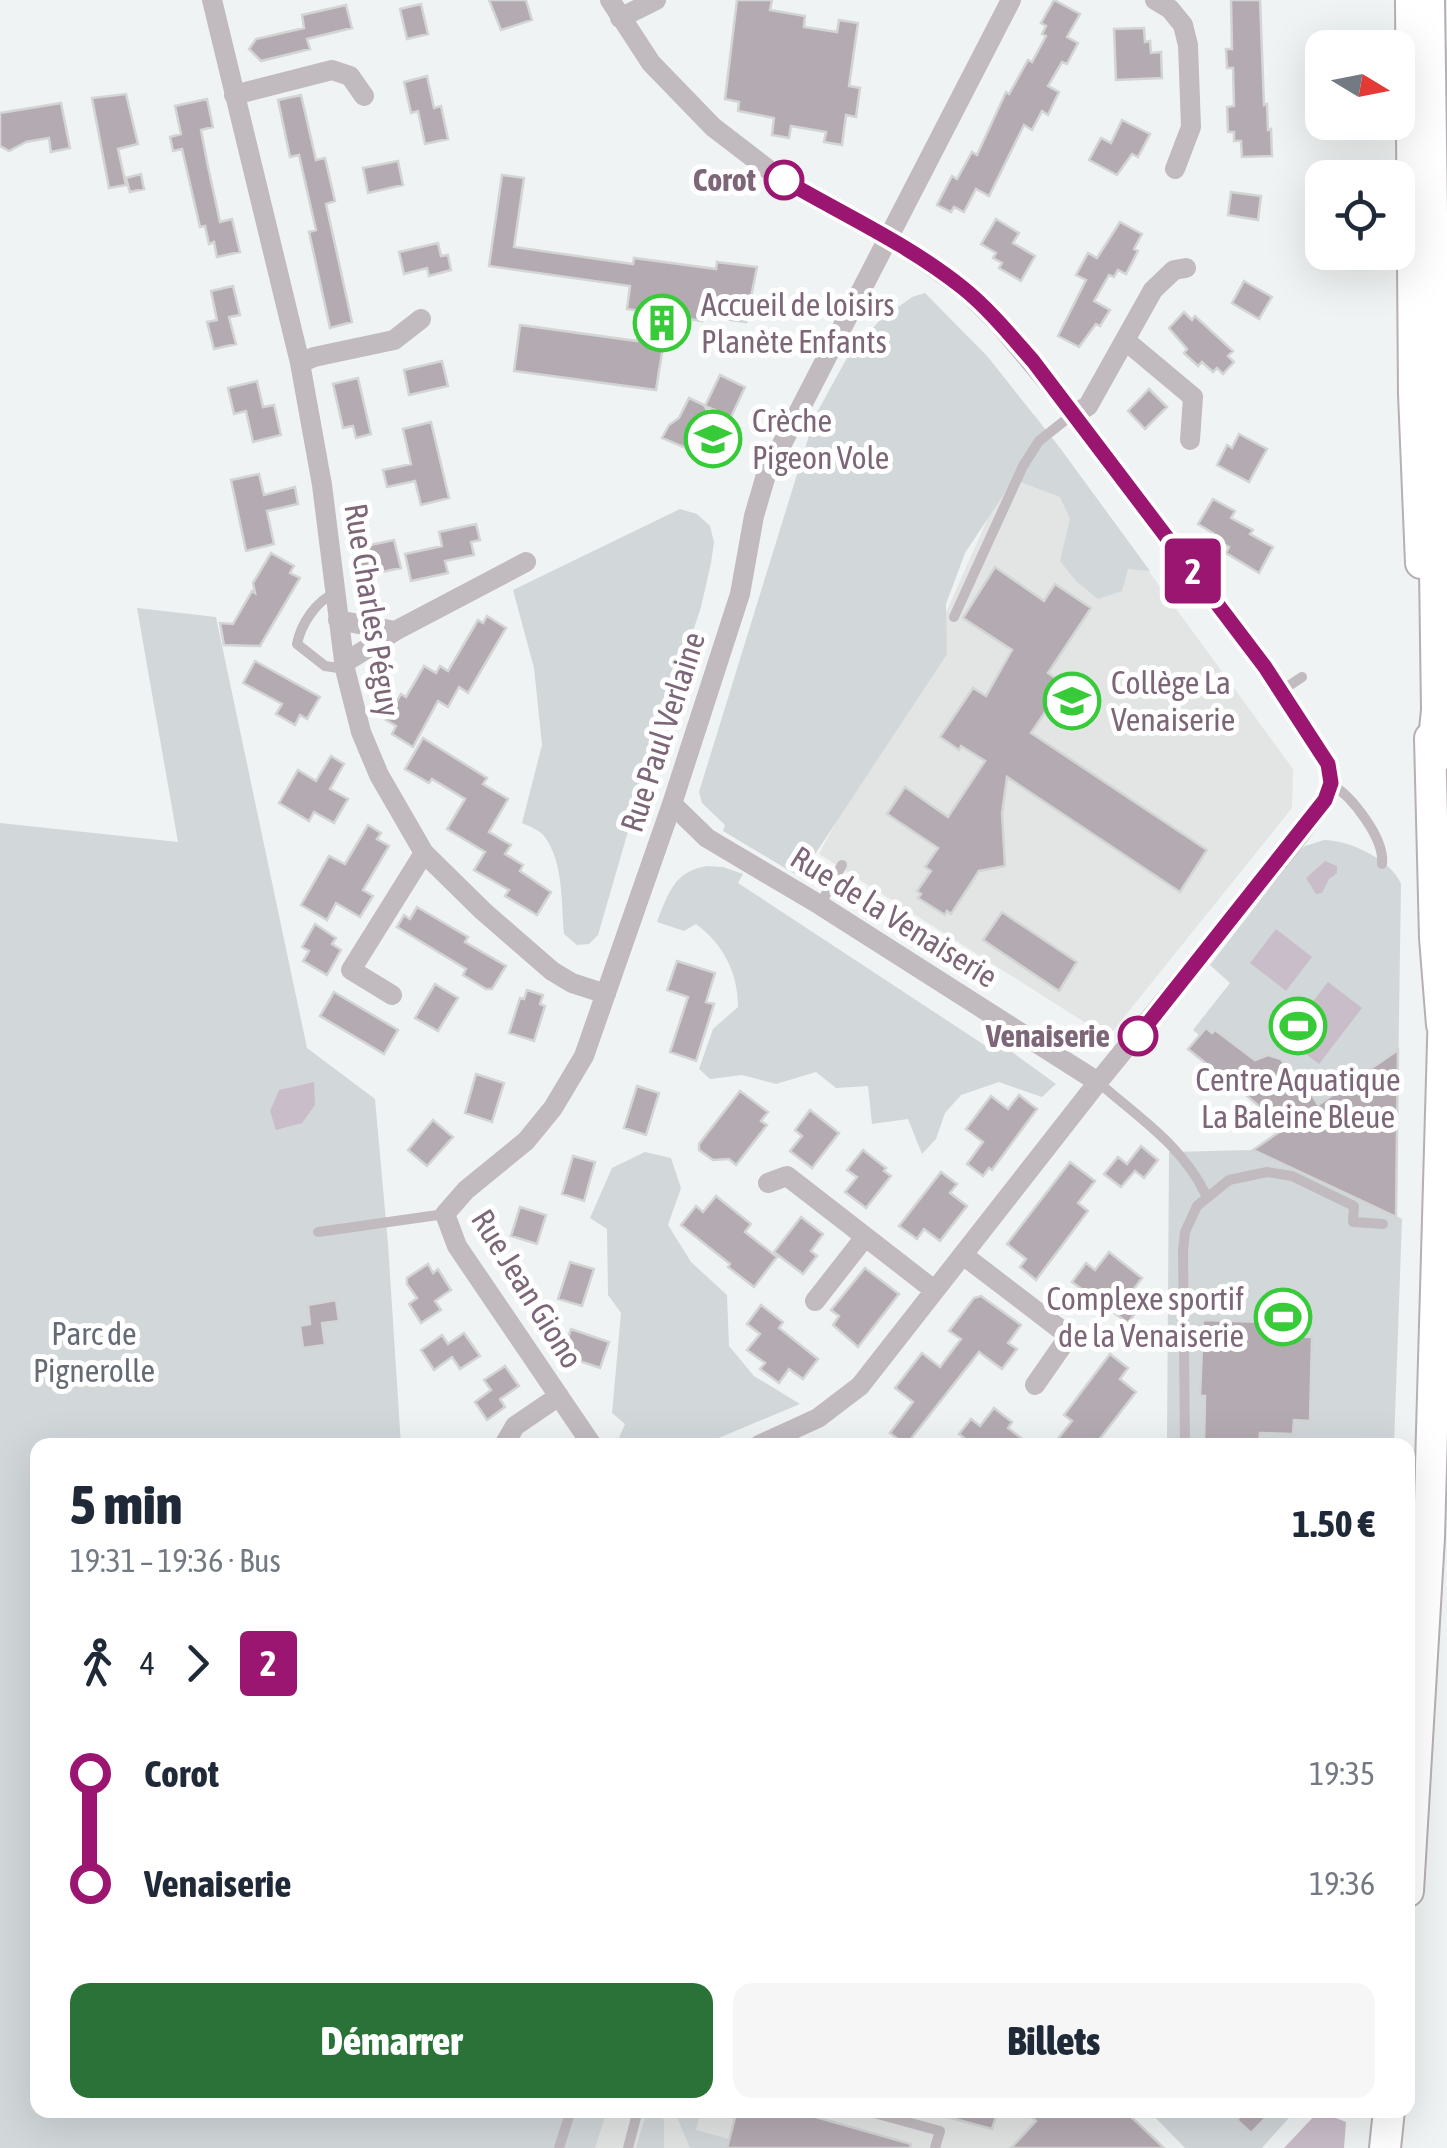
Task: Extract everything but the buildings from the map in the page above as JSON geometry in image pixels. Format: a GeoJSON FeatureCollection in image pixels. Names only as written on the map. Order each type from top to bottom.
{"type":"FeatureCollection","features":[{"type":"Feature","properties":{"kind":"highway"},"geometry":{"type":"LineString","coordinates":[[1428,0],[1438,710],[1433,760]]}},
{"type":"Feature","properties":{"kind":"highway"},"geometry":{"type":"LineString","coordinates":[[1442,0],[1447,426]]}},
{"type":"Feature","properties":{"kind":"main road"},"geometry":{"type":"LineString","coordinates":[[1411,0],[1414,394],[1442,1025]]}},
{"type":"Feature","properties":{"kind":"main road"},"geometry":{"type":"LineString","coordinates":[[1447,426],[1447,438]]}},
{"type":"Feature","properties":{"kind":"main road"},"geometry":{"type":"LineString","coordinates":[[1415,1778],[1430,1537],[1442,1025],[1447,974]]}},
{"type":"Feature","properties":{"kind":"main road"},"geometry":{"type":"LineString","coordinates":[[1386,2148],[1388,2118]]}},
{"type":"Feature","properties":{"kind":"street","name":"Rue Charles Péguy"},"geometry":{"type":"LineString","coordinates":[[212,0],[300,363],[322,485],[353,711],[379,775],[424,853],[552,971],[572,983],[606,994]]}},
{"type":"Feature","properties":{"kind":"street"},"geometry":{"type":"LineString","coordinates":[[656,0],[615,9],[651,63],[688,104],[735,146],[778,177],[888,236],[965,290],[1033,361],[1282,691],[1323,755],[1331,783],[1325,800],[1294,842],[1098,1082],[860,1386],[818,1418],[774,1438]]}},
{"type":"Feature","properties":{"kind":"street","name":"Rue Paul Verlaine"},"geometry":{"type":"LineString","coordinates":[[445,1214],[459,1197],[526,1141],[553,1108],[584,1056],[672,804],[744,579],[754,516],[766,475],[1012,0]]}},
{"type":"Feature","properties":{"kind":"street"},"geometry":{"type":"LineString","coordinates":[[1155,0],[1183,25],[1188,45],[1191,126],[1175,169]]}},
{"type":"Feature","properties":{"kind":"street"},"geometry":{"type":"LineString","coordinates":[[234,95],[332,70],[350,76],[364,96]]}},
{"type":"Feature","properties":{"kind":"street"},"geometry":{"type":"LineString","coordinates":[[1074,414],[1088,406],[1153,290],[1174,270],[1186,268]]}},
{"type":"Feature","properties":{"kind":"street"},"geometry":{"type":"LineString","coordinates":[[300,363],[394,340],[421,319]]}},
{"type":"Feature","properties":{"kind":"street"},"geometry":{"type":"LineString","coordinates":[[1126,341],[1192,396],[1190,440]]}},
{"type":"Feature","properties":{"kind":"street"},"geometry":{"type":"LineString","coordinates":[[344,666],[394,631],[526,562]]}},
{"type":"Feature","properties":{"kind":"street"},"geometry":{"type":"LineString","coordinates":[[338,620],[394,631]]}},
{"type":"Feature","properties":{"kind":"street","name":"Rue de la Venaiserie"},"geometry":{"type":"LineString","coordinates":[[672,804],[707,838],[820,904],[1098,1082]]}},
{"type":"Feature","properties":{"kind":"street"},"geometry":{"type":"LineString","coordinates":[[659,842],[707,838]]}},
{"type":"Feature","properties":{"kind":"street"},"geometry":{"type":"LineString","coordinates":[[392,994],[351,970],[424,853]]}},
{"type":"Feature","properties":{"kind":"street"},"geometry":{"type":"LineString","coordinates":[[768,1183],[787,1176],[934,1290]]}},
{"type":"Feature","properties":{"kind":"street","name":"Rue Jean Giono"},"geometry":{"type":"LineString","coordinates":[[445,1214],[457,1246],[587,1438]]}},
{"type":"Feature","properties":{"kind":"street"},"geometry":{"type":"LineString","coordinates":[[815,1302],[865,1236]]}},
{"type":"Feature","properties":{"kind":"street"},"geometry":{"type":"LineString","coordinates":[[962,1254],[1069,1336],[1035,1385]]}},
{"type":"Feature","properties":{"kind":"street","name":"Rue Jean Giono"},"geometry":{"type":"LineString","coordinates":[[508,1438],[516,1426],[559,1396]]}},
{"type":"Feature","properties":{"kind":"lane"},"geometry":{"type":"LineString","coordinates":[[954,617],[1023,466],[1040,441],[1074,414]]}},
{"type":"Feature","properties":{"kind":"lane"},"geometry":{"type":"LineString","coordinates":[[334,593],[317,605],[298,635],[297,644],[324,666],[344,666]]}},
{"type":"Feature","properties":{"kind":"lane"},"geometry":{"type":"LineString","coordinates":[[1282,691],[1302,677]]}},
{"type":"Feature","properties":{"kind":"lane"},"geometry":{"type":"LineString","coordinates":[[1331,783],[1351,798],[1359,810],[1381,848],[1382,864]]}},
{"type":"Feature","properties":{"kind":"lane"},"geometry":{"type":"LineString","coordinates":[[820,904],[842,865]]}},
{"type":"Feature","properties":{"kind":"lane"},"geometry":{"type":"LineString","coordinates":[[1098,1082],[1155,1127],[1196,1175],[1206,1195]]}},
{"type":"Feature","properties":{"kind":"lane"},"geometry":{"type":"LineString","coordinates":[[1185,1438],[1183,1251],[1190,1217],[1206,1195],[1242,1175],[1280,1173],[1354,1206],[1353,1222],[1383,1224]]}},
{"type":"Feature","properties":{"kind":"lane"},"geometry":{"type":"LineString","coordinates":[[318,1232],[445,1214]]}},
{"type":"Feature","properties":{"kind":"lane"},"geometry":{"type":"LineString","coordinates":[[559,2148],[568,2118]]}},
{"type":"Feature","properties":{"kind":"lane"},"geometry":{"type":"LineString","coordinates":[[628,2148],[636,2118]]}},
{"type":"Feature","properties":{"kind":"lane"},"geometry":{"type":"LineString","coordinates":[[892,2118],[940,2131],[935,2148]]}},
{"type":"Feature","properties":{"kind":"shaded area","name":"Collège La Venaiserie"},"geometry":{"type":"Polygon","coordinates":[[[1034,414],[1293,769],[1292,808],[1108,1037],[819,854],[937,633],[1034,414]]]}},
{"type":"Feature","properties":{"kind":"shaded area"},"geometry":{"type":"Polygon","coordinates":[[[1325,861],[1337,866],[1337,873],[1322,893],[1316,894],[1306,878],[1325,861]]]}},
{"type":"Feature","properties":{"kind":"shaded area"},"geometry":{"type":"Polygon","coordinates":[[[1276,929],[1312,957],[1286,991],[1250,963],[1276,929]]]}},
{"type":"Feature","properties":{"kind":"shaded area"},"geometry":{"type":"Polygon","coordinates":[[[1328,982],[1362,1008],[1319,1064],[1285,1038],[1328,982]]]}},
{"type":"Feature","properties":{"kind":"shaded area"},"geometry":{"type":"Polygon","coordinates":[[[314,1082],[315,1105],[302,1123],[276,1130],[270,1111],[279,1090],[314,1082]]]}},
{"type":"Feature","properties":{"kind":"shaded area"},"geometry":{"type":"Polygon","coordinates":[[[579,2118],[1036,2121],[1011,2148],[570,2148],[579,2118]]]}},
{"type":"Feature","properties":{"kind":"shaded area"},"geometry":{"type":"Polygon","coordinates":[[[1312,2118],[1346,2122],[1344,2148],[1284,2148],[1312,2118]]]}},
{"type":"Feature","properties":{"kind":"green space"},"geometry":{"type":"Polygon","coordinates":[[[925,293],[988,357],[1150,571],[1128,569],[1122,591],[1098,599],[1060,561],[1070,519],[1060,497],[1018,481],[1008,488],[965,553],[946,604],[947,654],[800,877],[723,831],[725,825],[702,803],[699,792],[815,416],[848,356],[879,321],[912,297],[925,293]]]}},
{"type":"Feature","properties":{"kind":"green space"},"geometry":{"type":"Polygon","coordinates":[[[680,509],[697,514],[710,526],[714,542],[701,607],[598,935],[589,944],[577,945],[564,934],[560,883],[550,846],[542,834],[522,823],[542,745],[534,668],[513,590],[680,509]]]}},
{"type":"Feature","properties":{"kind":"green space","name":"Parc de Pignerolle"},"geometry":{"type":"Polygon","coordinates":[[[137,608],[216,617],[307,1048],[375,1099],[401,1438],[30,1438],[30,2118],[604,2118],[595,2148],[0,2148],[0,823],[178,842],[137,608]]]}},
{"type":"Feature","properties":{"kind":"green space"},"geometry":{"type":"Polygon","coordinates":[[[1324,840],[1368,853],[1389,867],[1401,884],[1396,1216],[1402,1219],[1394,1438],[1167,1438],[1169,1152],[1253,1150],[1284,1128],[1240,1090],[1222,1084],[1223,1077],[1188,1049],[1199,1035],[1193,1030],[1230,983],[1210,965],[1305,846],[1324,840]]]}},
{"type":"Feature","properties":{"kind":"green space"},"geometry":{"type":"Polygon","coordinates":[[[707,866],[743,874],[738,883],[992,1050],[1001,1044],[1056,1084],[1042,1097],[999,1082],[961,1095],[945,1113],[936,1139],[922,1154],[908,1119],[872,1124],[868,1086],[836,1088],[816,1072],[776,1084],[742,1075],[710,1079],[699,1069],[713,1029],[738,1007],[732,971],[722,951],[696,924],[684,931],[657,922],[669,893],[680,879],[707,866]]]}},
{"type":"Feature","properties":{"kind":"green space"},"geometry":{"type":"Polygon","coordinates":[[[645,1152],[671,1158],[681,1188],[668,1225],[691,1262],[727,1295],[729,1346],[754,1376],[800,1404],[719,1438],[619,1438],[625,1424],[612,1413],[621,1313],[608,1295],[607,1229],[590,1218],[612,1168],[645,1152]]]}},
{"type":"Feature","properties":{"kind":"green space"},"geometry":{"type":"Polygon","coordinates":[[[645,2118],[663,2118],[664,2148],[636,2148],[645,2118]]]}},
{"type":"Feature","properties":{"kind":"green space"},"geometry":{"type":"Polygon","coordinates":[[[677,2118],[699,2118],[696,2130],[729,2139],[727,2148],[690,2148],[677,2118]]]}},
{"type":"Feature","properties":{"kind":"green space"},"geometry":{"type":"Polygon","coordinates":[[[1156,2118],[1289,2118],[1262,2148],[1185,2148],[1156,2118]]]}},
{"type":"Feature","properties":{"kind":"bus line","name":"2"},"geometry":{"type":"LineString","coordinates":[[784,180],[888,236],[965,290],[999,324],[1033,361],[1245,640],[1328,764],[1331,783],[1325,800],[1138,1036]]}},
{"type":"Feature","properties":{"kind":"place","name":"Corot"},"geometry":{"type":"Point","coordinates":[784,180]}},
{"type":"Feature","properties":{"kind":"place","name":"Accueil de loisirs Planète Enfants"},"geometry":{"type":"Point","coordinates":[662,323]}},
{"type":"Feature","properties":{"kind":"place","name":"Crèche Pigeon Vole"},"geometry":{"type":"Point","coordinates":[713,439]}},
{"type":"Feature","properties":{"kind":"place","name":"Collège La Venaiserie"},"geometry":{"type":"Point","coordinates":[1072,701]}},
{"type":"Feature","properties":{"kind":"place","name":"Centre Aquatique La Baleine Bleue"},"geometry":{"type":"Point","coordinates":[1298,1026]}},
{"type":"Feature","properties":{"kind":"place","name":"Venaiserie"},"geometry":{"type":"Point","coordinates":[1138,1036]}},
{"type":"Feature","properties":{"kind":"place","name":"Complexe sportif de la Venaiserie"},"geometry":{"type":"Point","coordinates":[1283,1317]}}]}
